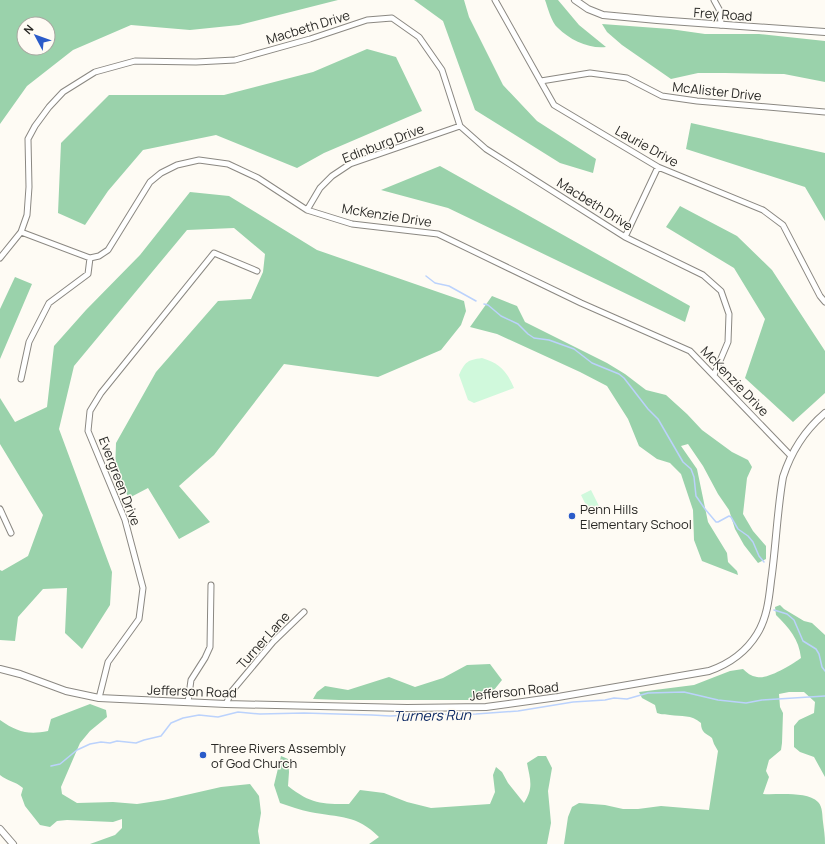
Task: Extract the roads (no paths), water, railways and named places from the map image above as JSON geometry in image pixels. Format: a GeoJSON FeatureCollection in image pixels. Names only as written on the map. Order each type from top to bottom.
{"type":"FeatureCollection","features":[{"type":"Feature","properties":{"kind":"street","name":"Laurie Drive"},"geometry":{"type":"LineString","coordinates":[[495,0],[554,105],[658,167],[763,210],[783,225],[820,296],[825,302]]}},
{"type":"Feature","properties":{"kind":"street","name":"Frey Road"},"geometry":{"type":"LineString","coordinates":[[575,0],[588,9],[603,15],[825,32]]}},
{"type":"Feature","properties":{"kind":"street"},"geometry":{"type":"LineString","coordinates":[[714,0],[720,10],[721,25]]}},
{"type":"Feature","properties":{"kind":"street","name":"Macbeth Drive"},"geometry":{"type":"LineString","coordinates":[[0,258],[21,232],[27,215],[29,187],[28,139],[35,126],[49,107],[63,92],[95,72],[136,61],[196,62],[235,60],[310,39],[368,20],[392,18],[419,38],[442,70],[460,126],[486,149],[625,237],[703,275],[721,291],[729,314],[728,342],[714,375]]}},
{"type":"Feature","properties":{"kind":"street","name":"McAlister Drive"},"geometry":{"type":"LineString","coordinates":[[541,81],[590,72],[627,78],[662,96],[697,101],[825,112]]}},
{"type":"Feature","properties":{"kind":"street","name":"Edinburg Drive"},"geometry":{"type":"LineString","coordinates":[[307,210],[320,188],[332,176],[350,164],[460,126]]}},
{"type":"Feature","properties":{"kind":"street","name":"McKenzie Drive"},"geometry":{"type":"LineString","coordinates":[[90,258],[99,256],[108,250],[150,182],[161,173],[177,165],[199,160],[228,164],[258,178],[307,210],[352,224],[438,234],[581,302],[690,351],[792,456]]}},
{"type":"Feature","properties":{"kind":"street"},"geometry":{"type":"LineString","coordinates":[[625,237],[658,167]]}},
{"type":"Feature","properties":{"kind":"street"},"geometry":{"type":"LineString","coordinates":[[21,232],[90,258],[88,274],[49,303],[29,342],[21,379]]}},
{"type":"Feature","properties":{"kind":"street","name":"Evergreen Drive"},"geometry":{"type":"LineString","coordinates":[[99,698],[108,662],[139,619],[143,588],[125,520],[88,431],[90,411],[101,393],[214,253],[257,271]]}},
{"type":"Feature","properties":{"kind":"street","name":"Jefferson Road"},"geometry":{"type":"LineString","coordinates":[[0,669],[20,674],[66,691],[99,698],[226,704],[407,708],[486,707],[701,673],[724,665],[737,656],[758,633],[764,620],[772,575],[785,470],[809,429],[825,413]]}},
{"type":"Feature","properties":{"kind":"street"},"geometry":{"type":"LineString","coordinates":[[0,509],[11,533]]}},
{"type":"Feature","properties":{"kind":"street"},"geometry":{"type":"LineString","coordinates":[[188,702],[191,680],[210,647],[212,585]]}},
{"type":"Feature","properties":{"kind":"street","name":"Turner Lane"},"geometry":{"type":"LineString","coordinates":[[226,704],[232,691],[273,642],[304,612]]}},
{"type":"Feature","properties":{"kind":"street"},"geometry":{"type":"LineString","coordinates":[[0,829],[13,844]]}},
{"type":"Feature","properties":{"kind":"waterway"},"geometry":{"type":"LineString","coordinates":[[426,276],[435,283],[449,286],[476,301]]}},
{"type":"Feature","properties":{"kind":"waterway"},"geometry":{"type":"LineString","coordinates":[[484,304],[488,305],[501,316],[518,324],[534,338],[549,340],[574,349],[592,363],[619,374],[624,378],[648,409],[658,419],[683,462],[691,469],[694,477],[696,496],[705,509],[716,522],[729,516],[731,517],[738,529],[748,536],[753,542],[759,556],[764,562]]}},
{"type":"Feature","properties":{"kind":"waterway"},"geometry":{"type":"LineString","coordinates":[[774,610],[787,614],[794,620],[803,641],[816,649],[819,654],[822,667],[825,671]]}},
{"type":"Feature","properties":{"kind":"waterway","name":"Turners Run"},"geometry":{"type":"LineString","coordinates":[[51,766],[60,764],[77,750],[90,744],[101,742],[110,743],[117,741],[136,743],[161,736],[171,723],[183,718],[199,715],[218,717],[238,712],[260,714],[304,713],[390,716],[476,714],[518,711],[573,702],[614,698],[627,699],[648,693],[684,692],[718,700],[746,703],[762,700],[825,696]]}},
{"type":"Feature","properties":{"kind":"place","name":"Penn Hills Elementary School"},"geometry":{"type":"Point","coordinates":[572,516]}},
{"type":"Feature","properties":{"kind":"place","name":"Three Rivers Assembly of God Church"},"geometry":{"type":"Point","coordinates":[203,755]}}]}
